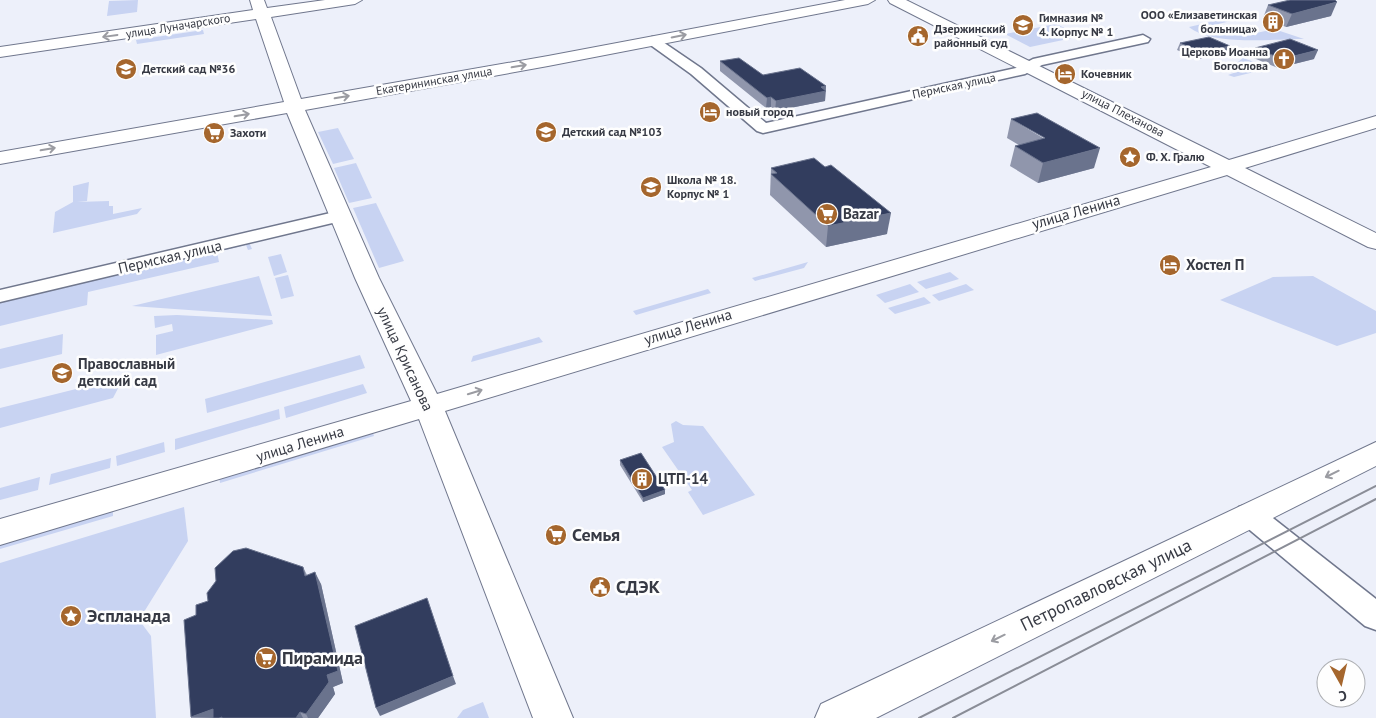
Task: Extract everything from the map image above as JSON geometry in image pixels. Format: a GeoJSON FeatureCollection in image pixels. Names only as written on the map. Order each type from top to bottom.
{"type":"FeatureCollection","features":[{"type":"Feature","properties":{"kind":"main road","name":"улица Луначарского"},"geometry":{"type":"LineString","coordinates":[[0,52],[259,7],[355,0]]}},
{"type":"Feature","properties":{"kind":"main road","name":"Екатерининская улица"},"geometry":{"type":"LineString","coordinates":[[0,158],[652,41],[868,0]]}},
{"type":"Feature","properties":{"kind":"main road","name":"улица Плеханова"},"geometry":{"type":"LineString","coordinates":[[895,0],[1030,66],[1376,242]]}},
{"type":"Feature","properties":{"kind":"main road","name":"улица Крисанова"},"geometry":{"type":"LineString","coordinates":[[259,7],[294,105],[339,216],[425,399],[553,718]]}},
{"type":"Feature","properties":{"kind":"main road","name":"улица Ленина"},"geometry":{"type":"LineString","coordinates":[[0,532],[425,399],[1220,163],[1376,112]]}},
{"type":"Feature","properties":{"kind":"main road","name":"улица Ленина"},"geometry":{"type":"LineString","coordinates":[[1220,163],[1376,122]]}},
{"type":"Feature","properties":{"kind":"main road","name":"улица Ленина"},"geometry":{"type":"LineString","coordinates":[[0,515],[425,399]]}},
{"type":"Feature","properties":{"kind":"main road","name":"Петропавловская улица"},"geometry":{"type":"LineString","coordinates":[[836,718],[1376,452]]}},
{"type":"Feature","properties":{"kind":"street","name":"Пермская улица"},"geometry":{"type":"LineString","coordinates":[[652,41],[696,71],[763,128],[1020,71],[1038,62],[1143,39]]}},
{"type":"Feature","properties":{"kind":"street","name":"Пермская улица"},"geometry":{"type":"LineString","coordinates":[[0,296],[339,216]]}},
{"type":"Feature","properties":{"kind":"street"},"geometry":{"type":"LineString","coordinates":[[1250,514],[1376,617]]}},
{"type":"Feature","properties":{"kind":"shaded area"},"geometry":{"type":"Polygon","coordinates":[[[138,0],[137,12],[107,16],[109,1],[138,0]]]}},
{"type":"Feature","properties":{"kind":"shaded area"},"geometry":{"type":"Polygon","coordinates":[[[1240,15],[1248,17],[1214,25],[1243,36],[1274,29],[1304,39],[1228,39],[1199,33],[1189,27],[1240,15]]]}},
{"type":"Feature","properties":{"kind":"shaded area"},"geometry":{"type":"Polygon","coordinates":[[[1056,24],[1082,36],[1030,47],[1005,34],[1056,24]]]}},
{"type":"Feature","properties":{"kind":"shaded area"},"geometry":{"type":"Polygon","coordinates":[[[203,30],[204,34],[137,44],[136,40],[203,30]]]}},
{"type":"Feature","properties":{"kind":"shaded area"},"geometry":{"type":"Polygon","coordinates":[[[1243,58],[1270,68],[1234,77],[1228,75],[1239,71],[1225,66],[1238,62],[1243,58]]]}},
{"type":"Feature","properties":{"kind":"shaded area"},"geometry":{"type":"Polygon","coordinates":[[[338,128],[354,159],[333,164],[318,132],[338,128]]]}},
{"type":"Feature","properties":{"kind":"shaded area"},"geometry":{"type":"Polygon","coordinates":[[[356,163],[372,198],[349,203],[334,168],[356,163]]]}},
{"type":"Feature","properties":{"kind":"shaded area"},"geometry":{"type":"Polygon","coordinates":[[[89,182],[87,201],[77,202],[109,201],[109,206],[113,206],[113,214],[142,208],[137,214],[53,233],[55,212],[73,202],[73,186],[89,182]]]}},
{"type":"Feature","properties":{"kind":"shaded area"},"geometry":{"type":"Polygon","coordinates":[[[376,203],[404,261],[379,268],[353,208],[376,203]]]}},
{"type":"Feature","properties":{"kind":"shaded area"},"geometry":{"type":"Polygon","coordinates":[[[248,240],[252,249],[248,250],[246,245],[217,252],[219,262],[88,292],[87,305],[0,326],[0,297],[248,240]]]}},
{"type":"Feature","properties":{"kind":"shaded area"},"geometry":{"type":"Polygon","coordinates":[[[281,254],[287,272],[274,276],[268,257],[281,254]]]}},
{"type":"Feature","properties":{"kind":"shaded area"},"geometry":{"type":"Polygon","coordinates":[[[808,262],[804,268],[755,281],[752,278],[808,262]]]}},
{"type":"Feature","properties":{"kind":"shaded area"},"geometry":{"type":"Polygon","coordinates":[[[950,272],[959,279],[926,289],[917,282],[950,272]]]}},
{"type":"Feature","properties":{"kind":"shaded area"},"geometry":{"type":"Polygon","coordinates":[[[288,275],[294,296],[281,299],[275,278],[288,275]]]}},
{"type":"Feature","properties":{"kind":"shaded area"},"geometry":{"type":"Polygon","coordinates":[[[259,276],[272,316],[132,306],[259,276]]]}},
{"type":"Feature","properties":{"kind":"shaded area"},"geometry":{"type":"Polygon","coordinates":[[[1313,276],[1376,311],[1376,333],[1337,346],[1220,300],[1273,277],[1313,276]]]}},
{"type":"Feature","properties":{"kind":"shaded area"},"geometry":{"type":"Polygon","coordinates":[[[910,284],[919,292],[885,303],[876,295],[910,284]]]}},
{"type":"Feature","properties":{"kind":"shaded area"},"geometry":{"type":"Polygon","coordinates":[[[966,284],[974,290],[939,301],[932,295],[966,284]]]}},
{"type":"Feature","properties":{"kind":"shaded area"},"geometry":{"type":"Polygon","coordinates":[[[708,289],[711,293],[636,315],[633,311],[708,289]]]}},
{"type":"Feature","properties":{"kind":"shaded area"},"geometry":{"type":"Polygon","coordinates":[[[924,297],[931,303],[895,314],[888,308],[924,297]]]}},
{"type":"Feature","properties":{"kind":"shaded area"},"geometry":{"type":"Polygon","coordinates":[[[177,315],[272,320],[273,324],[156,355],[156,335],[173,331],[172,324],[155,328],[154,316],[177,315]]]}},
{"type":"Feature","properties":{"kind":"shaded area"},"geometry":{"type":"Polygon","coordinates":[[[63,334],[62,354],[0,369],[0,349],[63,334]]]}},
{"type":"Feature","properties":{"kind":"shaded area"},"geometry":{"type":"Polygon","coordinates":[[[539,337],[543,342],[471,362],[473,356],[539,337]]]}},
{"type":"Feature","properties":{"kind":"shaded area"},"geometry":{"type":"Polygon","coordinates":[[[360,355],[365,368],[207,413],[205,399],[360,355]]]}},
{"type":"Feature","properties":{"kind":"shaded area"},"geometry":{"type":"Polygon","coordinates":[[[124,377],[113,398],[0,428],[0,408],[124,377]]]}},
{"type":"Feature","properties":{"kind":"shaded area"},"geometry":{"type":"Polygon","coordinates":[[[363,384],[367,393],[286,418],[284,407],[363,384]]]}},
{"type":"Feature","properties":{"kind":"shaded area"},"geometry":{"type":"Polygon","coordinates":[[[279,409],[280,419],[175,450],[175,439],[279,409]]]}},
{"type":"Feature","properties":{"kind":"shaded area"},"geometry":{"type":"Polygon","coordinates":[[[676,421],[683,425],[703,426],[755,495],[703,515],[688,492],[692,490],[662,447],[674,442],[671,424],[676,421]]]}},
{"type":"Feature","properties":{"kind":"shaded area"},"geometry":{"type":"Polygon","coordinates":[[[372,430],[374,436],[220,483],[219,476],[372,430]]]}},
{"type":"Feature","properties":{"kind":"shaded area"},"geometry":{"type":"Polygon","coordinates":[[[164,442],[165,452],[117,466],[116,456],[164,442]]]}},
{"type":"Feature","properties":{"kind":"shaded area"},"geometry":{"type":"Polygon","coordinates":[[[111,458],[110,468],[49,485],[51,474],[111,458]]]}},
{"type":"Feature","properties":{"kind":"shaded area"},"geometry":{"type":"Polygon","coordinates":[[[40,477],[38,490],[0,500],[0,488],[40,477]]]}},
{"type":"Feature","properties":{"kind":"shaded area","name":"Эспланада"},"geometry":{"type":"Polygon","coordinates":[[[184,507],[188,541],[139,620],[151,636],[156,718],[0,718],[0,563],[184,507]]]}},
{"type":"Feature","properties":{"kind":"shaded area"},"geometry":{"type":"Polygon","coordinates":[[[113,508],[113,516],[0,549],[0,542],[113,508]]]}},
{"type":"Feature","properties":{"kind":"shaded area"},"geometry":{"type":"Polygon","coordinates":[[[483,702],[489,718],[457,718],[463,710],[483,702]]]}},
{"type":"Feature","properties":{"kind":"building"},"geometry":{"type":"Polygon","coordinates":[[[1290,0],[1335,0],[1337,2],[1292,14],[1268,5],[1290,0]]]}},
{"type":"Feature","properties":{"kind":"building"},"geometry":{"type":"Polygon","coordinates":[[[1209,37],[1230,46],[1201,52],[1180,43],[1209,37]]]}},
{"type":"Feature","properties":{"kind":"building"},"geometry":{"type":"Polygon","coordinates":[[[1290,39],[1318,50],[1282,59],[1255,48],[1290,39]]]}},
{"type":"Feature","properties":{"kind":"building"},"geometry":{"type":"Polygon","coordinates":[[[739,58],[763,75],[800,68],[826,86],[821,87],[826,91],[776,101],[771,97],[767,98],[720,61],[739,58]]]}},
{"type":"Feature","properties":{"kind":"building"},"geometry":{"type":"Polygon","coordinates":[[[1037,113],[1100,148],[1043,163],[1015,146],[1045,138],[1011,119],[1037,113]]]}},
{"type":"Feature","properties":{"kind":"building"},"geometry":{"type":"Polygon","coordinates":[[[814,158],[825,167],[831,165],[891,213],[828,226],[771,174],[777,173],[771,168],[814,158]]]}},
{"type":"Feature","properties":{"kind":"building","name":"ЦТП-14"},"geometry":{"type":"Polygon","coordinates":[[[641,453],[665,490],[643,498],[620,460],[641,453]]]}},
{"type":"Feature","properties":{"kind":"building","name":"Пирамида"},"geometry":{"type":"Polygon","coordinates":[[[246,548],[303,567],[305,576],[315,572],[338,671],[327,675],[329,682],[306,714],[300,712],[296,718],[213,718],[213,709],[191,717],[184,620],[196,615],[196,605],[208,601],[207,593],[216,581],[215,568],[233,551],[246,548]]]}},
{"type":"Feature","properties":{"kind":"building"},"geometry":{"type":"Polygon","coordinates":[[[427,598],[453,676],[376,708],[355,626],[427,598]]]}},
{"type":"Feature","properties":{"kind":"tram line"},"geometry":{"type":"LineString","coordinates":[[919,718],[1376,486]]}},
{"type":"Feature","properties":{"kind":"tram line"},"geometry":{"type":"LineString","coordinates":[[953,718],[1376,499]]}},
{"type":"Feature","properties":{"kind":"place","name":"ООО «Елизаветинская больница»"},"geometry":{"type":"Point","coordinates":[1273,22]}},
{"type":"Feature","properties":{"kind":"place","name":"Гимназия № 4. Корпус № 1"},"geometry":{"type":"Point","coordinates":[1023,25]}},
{"type":"Feature","properties":{"kind":"place","name":"Дзержинский районный суд"},"geometry":{"type":"Point","coordinates":[918,36]}},
{"type":"Feature","properties":{"kind":"place","name":"Церковь Иоанна Богослова"},"geometry":{"type":"Point","coordinates":[1284,59]}},
{"type":"Feature","properties":{"kind":"place","name":"Детский сад №36"},"geometry":{"type":"Point","coordinates":[126,69]}},
{"type":"Feature","properties":{"kind":"place","name":"Кочевник"},"geometry":{"type":"Point","coordinates":[1065,74]}},
{"type":"Feature","properties":{"kind":"place","name":"новый город"},"geometry":{"type":"Point","coordinates":[710,112]}},
{"type":"Feature","properties":{"kind":"place","name":"Детский сад №103"},"geometry":{"type":"Point","coordinates":[546,132]}},
{"type":"Feature","properties":{"kind":"place","name":"Захоти"},"geometry":{"type":"Point","coordinates":[214,133]}},
{"type":"Feature","properties":{"kind":"place","name":"Ф. Х. Гралю"},"geometry":{"type":"Point","coordinates":[1130,157]}},
{"type":"Feature","properties":{"kind":"place","name":"Школа № 18. Корпус № 1"},"geometry":{"type":"Point","coordinates":[651,187]}},
{"type":"Feature","properties":{"kind":"place","name":"Bazar"},"geometry":{"type":"Point","coordinates":[827,214]}},
{"type":"Feature","properties":{"kind":"place","name":"Хостел П"},"geometry":{"type":"Point","coordinates":[1170,265]}},
{"type":"Feature","properties":{"kind":"place","name":"Православный детский сад"},"geometry":{"type":"Point","coordinates":[62,373]}},
{"type":"Feature","properties":{"kind":"place","name":"ЦТП-14"},"geometry":{"type":"Point","coordinates":[642,479]}},
{"type":"Feature","properties":{"kind":"place","name":"Семья"},"geometry":{"type":"Point","coordinates":[556,535]}},
{"type":"Feature","properties":{"kind":"place","name":"СДЭК"},"geometry":{"type":"Point","coordinates":[600,587]}},
{"type":"Feature","properties":{"kind":"place","name":"Эспланада"},"geometry":{"type":"Point","coordinates":[71,616]}},
{"type":"Feature","properties":{"kind":"place","name":"Пирамида"},"geometry":{"type":"Point","coordinates":[266,658]}}]}
